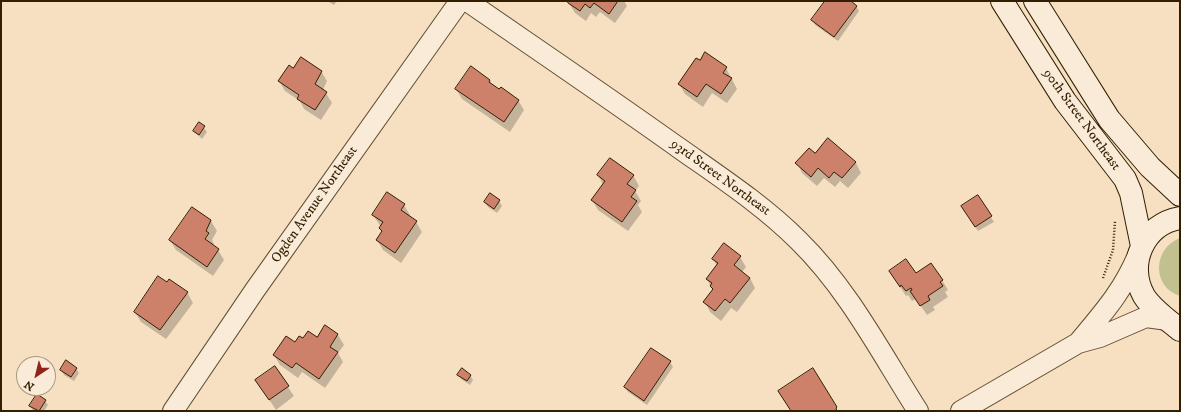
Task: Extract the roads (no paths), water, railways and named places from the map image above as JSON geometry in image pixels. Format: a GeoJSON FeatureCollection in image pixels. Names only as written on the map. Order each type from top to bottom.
{"type":"FeatureCollection","features":[{"type":"Feature","properties":{"kind":"main road","name":"90th Street Northeast"},"geometry":{"type":"LineString","coordinates":[[1002,1],[1065,101],[1125,179],[1131,194],[1141,249]]}},
{"type":"Feature","properties":{"kind":"main road","name":"90th Street Northeast"},"geometry":{"type":"LineString","coordinates":[[1035,1],[1109,119],[1146,163],[1180,195]]}},
{"type":"Feature","properties":{"kind":"main road"},"geometry":{"type":"LineString","coordinates":[[1176,324],[1145,297],[1138,282],[1136,267],[1146,238],[1157,227],[1171,219],[1180,218]]}},
{"type":"Feature","properties":{"kind":"street","name":"Ogden Avenue Northeast"},"geometry":{"type":"LineString","coordinates":[[173,411],[268,272],[460,1]]}},
{"type":"Feature","properties":{"kind":"street","name":"93rd Street Northeast"},"geometry":{"type":"LineString","coordinates":[[467,1],[665,138],[770,214],[799,241],[826,272],[862,324],[918,411]]}},
{"type":"Feature","properties":{"kind":"street"},"geometry":{"type":"LineString","coordinates":[[1078,343],[1117,297],[1130,275],[1141,249]]}},
{"type":"Feature","properties":{"kind":"street"},"geometry":{"type":"LineString","coordinates":[[961,411],[1078,343],[1100,337],[1146,317],[1176,324]]}}]}
